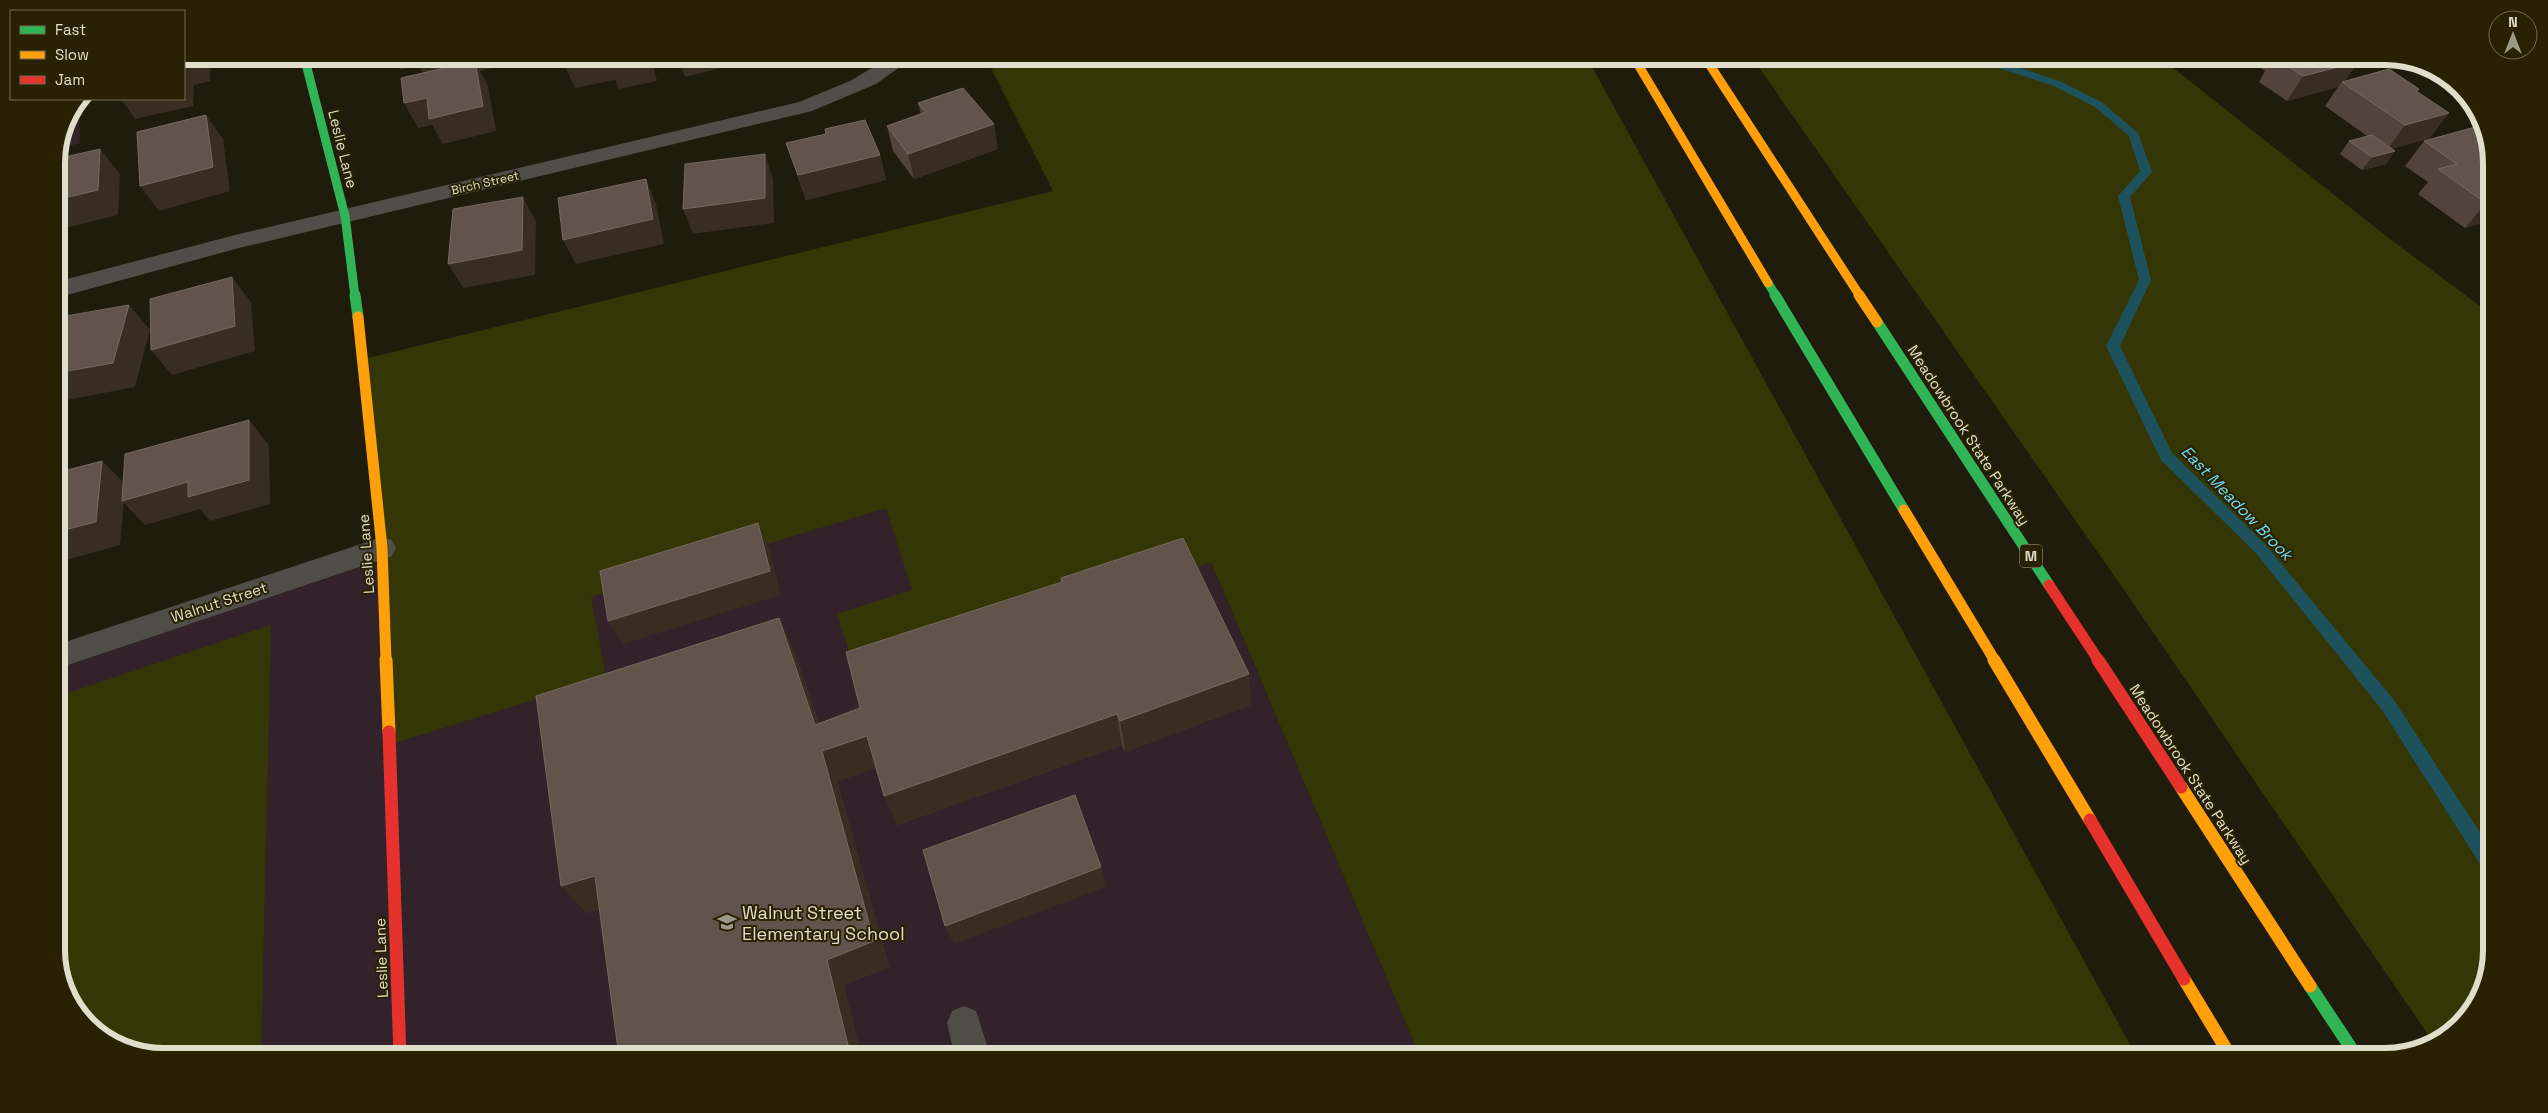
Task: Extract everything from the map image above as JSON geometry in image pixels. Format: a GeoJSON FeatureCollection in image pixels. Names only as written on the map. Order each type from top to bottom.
{"type":"FeatureCollection","features":[{"type":"Feature","properties":{"kind":"main road","name":"Leslie Lane"},"geometry":{"type":"LineString","coordinates":[[306,65],[345,216],[364,359],[382,548],[400,1048]]}},
{"type":"Feature","properties":{"kind":"main road"},"geometry":{"type":"LineString","coordinates":[[1638,65],[2226,1048]]}},
{"type":"Feature","properties":{"kind":"main road","name":"Meadowbrook State Parkway"},"geometry":{"type":"LineString","coordinates":[[1710,65],[2351,1048]]}},
{"type":"Feature","properties":{"kind":"street","name":"Birch Street"},"geometry":{"type":"LineString","coordinates":[[65,288],[239,241],[805,107],[847,93],[878,76],[893,65]]}},
{"type":"Feature","properties":{"kind":"street","name":"Walnut Street"},"geometry":{"type":"LineString","coordinates":[[65,653],[382,548]]}},
{"type":"Feature","properties":{"kind":"street"},"geometry":{"type":"LineString","coordinates":[[964,1023],[971,1048]]}},
{"type":"Feature","properties":{"kind":"shaded area"},"geometry":{"type":"Polygon","coordinates":[[[990,65],[1591,65],[2132,1048],[1416,1048],[1211,562],[860,684],[837,614],[912,590],[886,508],[591,597],[606,677],[389,745],[364,359],[1053,191],[990,65]]]}},
{"type":"Feature","properties":{"kind":"shaded area"},"geometry":{"type":"Polygon","coordinates":[[[1757,65],[2169,65],[2390,239],[2483,308],[2483,950],[2481,969],[2476,987],[2463,1010],[2445,1028],[2430,1037],[2129,597],[1757,65]]]}},
{"type":"Feature","properties":{"kind":"shaded area"},"geometry":{"type":"Polygon","coordinates":[[[79,113],[80,143],[67,147],[72,126],[79,113]]]}},
{"type":"Feature","properties":{"kind":"shaded area"},"geometry":{"type":"Polygon","coordinates":[[[1054,191],[1416,1048],[157,1048],[132,1043],[114,1035],[89,1015],[75,993],[70,981],[65,956],[65,654],[382,548],[1054,191]]]}},
{"type":"Feature","properties":{"kind":"shaded area"},"geometry":{"type":"Polygon","coordinates":[[[271,625],[261,1048],[157,1048],[132,1043],[114,1035],[98,1024],[89,1015],[75,993],[70,981],[65,956],[65,694],[271,625]]]}},
{"type":"Feature","properties":{"kind":"building"},"geometry":{"type":"Polygon","coordinates":[[[458,65],[476,65],[483,106],[429,119],[427,98],[404,103],[401,78],[458,65]]]}},
{"type":"Feature","properties":{"kind":"building"},"geometry":{"type":"Polygon","coordinates":[[[2286,65],[2346,65],[2303,76],[2286,65]]]}},
{"type":"Feature","properties":{"kind":"building"},"geometry":{"type":"Polygon","coordinates":[[[2389,69],[2419,89],[2416,91],[2449,113],[2405,125],[2342,82],[2389,69]]]}},
{"type":"Feature","properties":{"kind":"building"},"geometry":{"type":"Polygon","coordinates":[[[963,88],[994,124],[908,154],[887,126],[926,112],[918,103],[963,88]]]}},
{"type":"Feature","properties":{"kind":"building"},"geometry":{"type":"Polygon","coordinates":[[[206,115],[213,167],[140,186],[137,132],[206,115]]]}},
{"type":"Feature","properties":{"kind":"building"},"geometry":{"type":"Polygon","coordinates":[[[865,120],[880,155],[798,175],[786,143],[826,134],[825,129],[865,120]]]}},
{"type":"Feature","properties":{"kind":"building"},"geometry":{"type":"Polygon","coordinates":[[[2476,127],[2483,157],[2483,201],[2438,169],[2457,164],[2424,141],[2476,127]]]}},
{"type":"Feature","properties":{"kind":"building"},"geometry":{"type":"Polygon","coordinates":[[[2372,135],[2395,151],[2372,157],[2349,141],[2372,135]]]}},
{"type":"Feature","properties":{"kind":"building"},"geometry":{"type":"Polygon","coordinates":[[[100,149],[98,190],[65,198],[65,157],[100,149]]]}},
{"type":"Feature","properties":{"kind":"building"},"geometry":{"type":"Polygon","coordinates":[[[765,154],[765,198],[683,209],[685,164],[765,154]]]}},
{"type":"Feature","properties":{"kind":"building"},"geometry":{"type":"Polygon","coordinates":[[[646,179],[653,219],[563,240],[558,198],[646,179]]]}},
{"type":"Feature","properties":{"kind":"building"},"geometry":{"type":"Polygon","coordinates":[[[523,197],[522,250],[448,264],[453,209],[523,197]]]}},
{"type":"Feature","properties":{"kind":"building"},"geometry":{"type":"Polygon","coordinates":[[[232,277],[235,326],[151,350],[150,299],[232,277]]]}},
{"type":"Feature","properties":{"kind":"building"},"geometry":{"type":"Polygon","coordinates":[[[129,305],[113,363],[65,371],[66,316],[129,305]]]}},
{"type":"Feature","properties":{"kind":"building"},"geometry":{"type":"Polygon","coordinates":[[[249,420],[249,480],[188,497],[188,482],[122,501],[125,454],[249,420]]]}},
{"type":"Feature","properties":{"kind":"building"},"geometry":{"type":"Polygon","coordinates":[[[102,461],[96,522],[65,530],[65,471],[102,461]]]}},
{"type":"Feature","properties":{"kind":"building"},"geometry":{"type":"Polygon","coordinates":[[[758,523],[770,571],[608,621],[600,571],[758,523]]]}},
{"type":"Feature","properties":{"kind":"building"},"geometry":{"type":"Polygon","coordinates":[[[1183,538],[1249,674],[1120,721],[1117,714],[884,796],[867,736],[822,751],[874,941],[827,960],[849,1048],[618,1048],[595,876],[561,886],[536,696],[779,618],[815,725],[860,708],[846,652],[1062,582],[1061,578],[1183,538]]]}},
{"type":"Feature","properties":{"kind":"building"},"geometry":{"type":"Polygon","coordinates":[[[1075,795],[1101,867],[945,926],[923,850],[1075,795]]]}},
{"type":"Feature","properties":{"kind":"waterway","name":"East Meadow Brook"},"geometry":{"type":"LineString","coordinates":[[2002,65],[2058,84],[2099,105],[2134,135],[2146,172],[2124,196],[2145,280],[2113,346],[2166,456],[2260,548],[2388,705],[2483,853]]}},
{"type":"Feature","properties":{"kind":"traffic: fast"},"geometry":{"type":"LineString","coordinates":[[306,65],[345,216],[358,317]]}},
{"type":"Feature","properties":{"kind":"traffic: fast"},"geometry":{"type":"LineString","coordinates":[[1768,283],[1904,510]]}},
{"type":"Feature","properties":{"kind":"traffic: fast"},"geometry":{"type":"LineString","coordinates":[[1877,322],[2049,585]]}},
{"type":"Feature","properties":{"kind":"traffic: fast"},"geometry":{"type":"LineString","coordinates":[[2310,986],[2351,1048]]}},
{"type":"Feature","properties":{"kind":"traffic: slow"},"geometry":{"type":"LineString","coordinates":[[1638,65],[1768,283]]}},
{"type":"Feature","properties":{"kind":"traffic: slow"},"geometry":{"type":"LineString","coordinates":[[1710,65],[1877,322]]}},
{"type":"Feature","properties":{"kind":"traffic: slow"},"geometry":{"type":"LineString","coordinates":[[358,317],[382,548],[389,732]]}},
{"type":"Feature","properties":{"kind":"traffic: slow"},"geometry":{"type":"LineString","coordinates":[[1904,510],[2090,820]]}},
{"type":"Feature","properties":{"kind":"traffic: slow"},"geometry":{"type":"LineString","coordinates":[[2181,787],[2310,986]]}},
{"type":"Feature","properties":{"kind":"traffic: slow"},"geometry":{"type":"LineString","coordinates":[[2184,979],[2226,1048]]}},
{"type":"Feature","properties":{"kind":"traffic: jam"},"geometry":{"type":"LineString","coordinates":[[2049,585],[2181,787]]}},
{"type":"Feature","properties":{"kind":"traffic: jam"},"geometry":{"type":"LineString","coordinates":[[389,732],[400,1048]]}},
{"type":"Feature","properties":{"kind":"traffic: jam"},"geometry":{"type":"LineString","coordinates":[[2090,820],[2184,979]]}},
{"type":"Feature","properties":{"kind":"place","name":"Walnut Street Elementary School"},"geometry":{"type":"Point","coordinates":[727,922]}}]}
